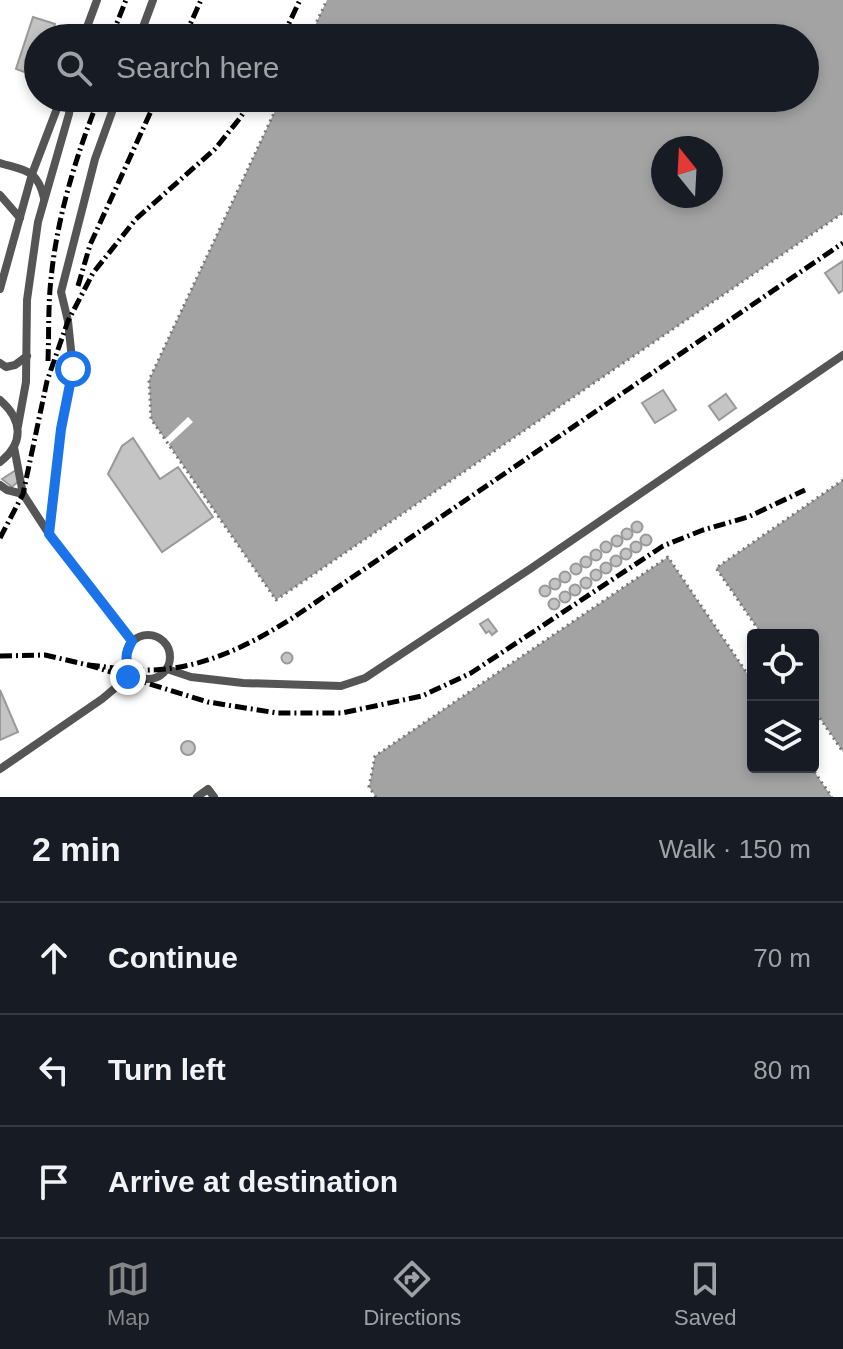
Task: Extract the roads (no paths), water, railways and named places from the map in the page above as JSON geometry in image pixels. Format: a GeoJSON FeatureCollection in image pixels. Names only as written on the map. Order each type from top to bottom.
{"type":"FeatureCollection","features":[{"type":"Feature","properties":{"kind":"lane"},"geometry":{"type":"LineString","coordinates":[[88,24],[97,0]]}},
{"type":"Feature","properties":{"kind":"lane"},"geometry":{"type":"LineString","coordinates":[[144,24],[153,0]]}},
{"type":"Feature","properties":{"kind":"lane"},"geometry":{"type":"LineString","coordinates":[[0,289],[32,174],[56,112]]}},
{"type":"Feature","properties":{"kind":"lane"},"geometry":{"type":"LineString","coordinates":[[0,462],[17,439],[26,382],[27,300],[38,222],[69,112]]}},
{"type":"Feature","properties":{"kind":"lane"},"geometry":{"type":"LineString","coordinates":[[49,534],[61,429],[73,369],[68,321],[61,292],[95,159],[112,112]]}},
{"type":"Feature","properties":{"kind":"lane"},"geometry":{"type":"LineString","coordinates":[[0,163],[32,174],[40,184],[44,199]]}},
{"type":"Feature","properties":{"kind":"lane"},"geometry":{"type":"LineString","coordinates":[[0,195],[20,218]]}},
{"type":"Feature","properties":{"kind":"lane"},"geometry":{"type":"LineString","coordinates":[[167,669],[191,677],[243,683],[341,686],[365,678],[843,355]]}},
{"type":"Feature","properties":{"kind":"lane"},"geometry":{"type":"LineString","coordinates":[[0,363],[6,367],[15,365],[27,356]]}},
{"type":"Feature","properties":{"kind":"lane"},"geometry":{"type":"LineString","coordinates":[[0,400],[11,410],[18,426]]}},
{"type":"Feature","properties":{"kind":"lane"},"geometry":{"type":"LineString","coordinates":[[14,447],[23,494],[49,534],[132,641]]}},
{"type":"Feature","properties":{"kind":"lane"},"geometry":{"type":"LineString","coordinates":[[0,485],[23,494]]}},
{"type":"Feature","properties":{"kind":"lane"},"geometry":{"type":"LineString","coordinates":[[151,634],[161,638],[169,646],[171,658],[167,669],[153,679],[133,673],[126,662],[126,651],[132,641],[141,635],[151,634]]}},
{"type":"Feature","properties":{"kind":"lane"},"geometry":{"type":"LineString","coordinates":[[0,769],[102,699],[133,673]]}},
{"type":"Feature","properties":{"kind":"lane"},"geometry":{"type":"LineString","coordinates":[[197,797],[208,789],[214,797]]}},
{"type":"Feature","properties":{"kind":"railway"},"geometry":{"type":"LineString","coordinates":[[117,24],[126,0]]}},
{"type":"Feature","properties":{"kind":"railway"},"geometry":{"type":"LineString","coordinates":[[190,24],[201,0]]}},
{"type":"Feature","properties":{"kind":"railway"},"geometry":{"type":"LineString","coordinates":[[289,24],[300,0]]}},
{"type":"Feature","properties":{"kind":"railway"},"geometry":{"type":"LineString","coordinates":[[48,361],[50,289],[58,233],[75,164],[94,112]]}},
{"type":"Feature","properties":{"kind":"railway"},"geometry":{"type":"LineString","coordinates":[[78,286],[90,245],[151,112]]}},
{"type":"Feature","properties":{"kind":"railway"},"geometry":{"type":"LineString","coordinates":[[0,538],[23,494],[47,381],[68,321],[93,273],[136,219],[215,149],[244,112]]}},
{"type":"Feature","properties":{"kind":"railway"},"geometry":{"type":"LineString","coordinates":[[88,665],[135,670],[170,669],[225,654],[260,637],[294,617],[843,243]]}},
{"type":"Feature","properties":{"kind":"railway"},"geometry":{"type":"LineString","coordinates":[[0,656],[45,655],[208,702],[277,713],[342,713],[422,696],[471,673],[663,546],[748,517],[805,490]]}}]}
